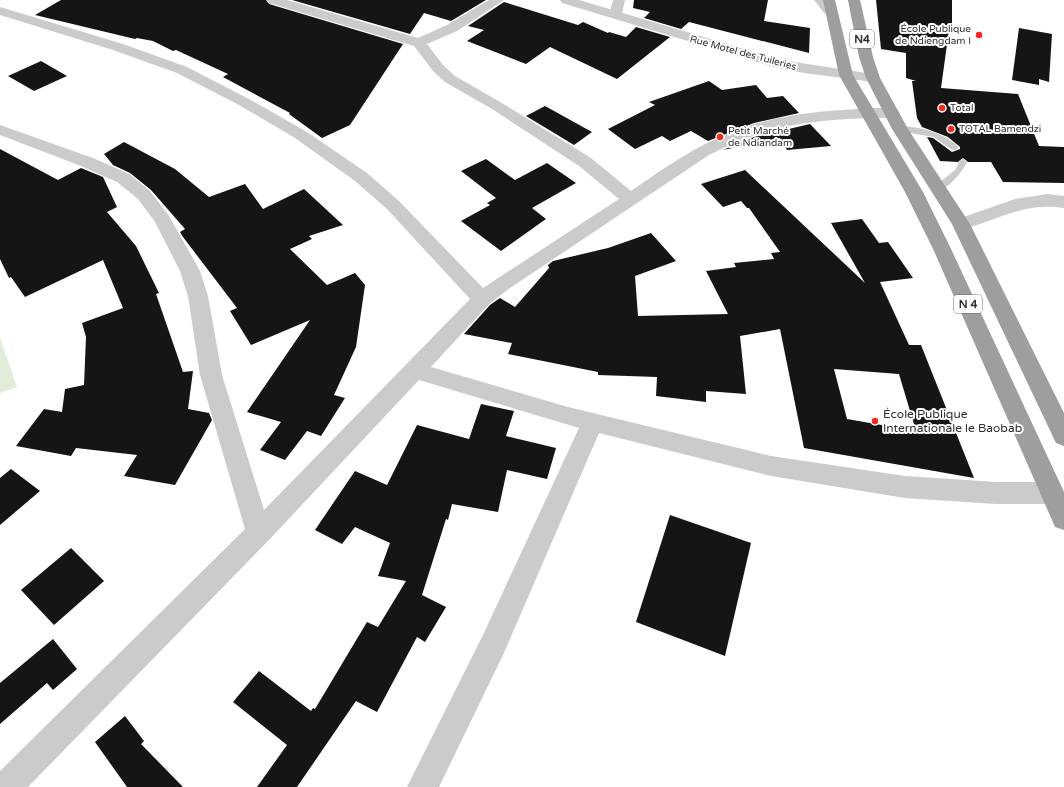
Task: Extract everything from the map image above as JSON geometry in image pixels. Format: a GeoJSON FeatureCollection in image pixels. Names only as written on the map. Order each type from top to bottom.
{"type":"FeatureCollection","features":[{"type":"Feature","properties":{"kind":"highway","name":"N4"},"geometry":{"type":"LineString","coordinates":[[854,0],[866,57],[873,78]]}},
{"type":"Feature","properties":{"kind":"highway","name":"N4"},"geometry":{"type":"LineString","coordinates":[[830,6],[846,75]]}},
{"type":"Feature","properties":{"kind":"highway","name":"N 4"},"geometry":{"type":"LineString","coordinates":[[846,75],[866,113],[914,192],[940,244],[1064,518]]}},
{"type":"Feature","properties":{"kind":"highway","name":"N 4"},"geometry":{"type":"LineString","coordinates":[[873,78],[896,121],[961,224],[1064,436]]}},
{"type":"Feature","properties":{"kind":"street"},"geometry":{"type":"LineString","coordinates":[[273,0],[419,43],[438,68],[450,79],[497,106],[585,162],[630,199]]}},
{"type":"Feature","properties":{"kind":"street"},"geometry":{"type":"LineString","coordinates":[[419,43],[452,28],[498,0]]}},
{"type":"Feature","properties":{"kind":"street","name":"Rue Motel des Tuileries"},"geometry":{"type":"LineString","coordinates":[[566,0],[779,64],[873,78]]}},
{"type":"Feature","properties":{"kind":"street"},"geometry":{"type":"LineString","coordinates":[[616,15],[619,0]]}},
{"type":"Feature","properties":{"kind":"street"},"geometry":{"type":"LineString","coordinates":[[820,0],[830,6]]}},
{"type":"Feature","properties":{"kind":"street"},"geometry":{"type":"LineString","coordinates":[[0,11],[118,47],[182,70],[244,102],[301,135],[361,177],[392,205],[482,299]]}},
{"type":"Feature","properties":{"kind":"street"},"geometry":{"type":"LineString","coordinates":[[6,787],[259,533],[482,299],[502,283],[687,161],[721,142],[748,131],[787,121],[866,113],[896,121]]}},
{"type":"Feature","properties":{"kind":"street"},"geometry":{"type":"LineString","coordinates":[[0,130],[87,162],[123,178],[144,195],[163,220],[190,271],[198,296],[211,375],[259,533]]}},
{"type":"Feature","properties":{"kind":"street"},"geometry":{"type":"LineString","coordinates":[[961,224],[1021,203],[1048,200],[1064,202]]}},
{"type":"Feature","properties":{"kind":"street"},"geometry":{"type":"LineString","coordinates":[[414,370],[540,408],[772,466],[897,486],[996,493],[1052,493]]}},
{"type":"Feature","properties":{"kind":"street"},"geometry":{"type":"LineString","coordinates":[[423,787],[493,645],[593,422]]}},
{"type":"Feature","properties":{"kind":"lane"},"geometry":{"type":"LineString","coordinates":[[896,121],[947,139],[955,148]]}},
{"type":"Feature","properties":{"kind":"lane"},"geometry":{"type":"LineString","coordinates":[[938,188],[958,172],[963,162]]}},
{"type":"Feature","properties":{"kind":"green space"},"geometry":{"type":"Polygon","coordinates":[[[0,338],[17,387],[0,393],[0,338]]]}},
{"type":"Feature","properties":{"kind":"building"},"geometry":{"type":"Polygon","coordinates":[[[61,0],[266,0],[269,4],[403,44],[350,125],[322,138],[289,114],[290,113],[223,77],[228,74],[176,50],[173,51],[153,41],[137,38],[135,39],[35,15],[61,0]]]}},
{"type":"Feature","properties":{"kind":"building"},"geometry":{"type":"Polygon","coordinates":[[[292,0],[486,0],[451,21],[424,13],[410,34],[292,0]]]}},
{"type":"Feature","properties":{"kind":"building"},"geometry":{"type":"Polygon","coordinates":[[[634,0],[768,0],[764,21],[810,28],[809,53],[689,22],[681,29],[644,18],[650,12],[633,8],[634,0]]]}},
{"type":"Feature","properties":{"kind":"building"},"geometry":{"type":"Polygon","coordinates":[[[876,0],[952,0],[952,31],[949,30],[941,88],[1018,94],[1039,146],[1064,147],[1064,183],[1003,182],[991,162],[968,162],[963,158],[958,162],[940,161],[927,137],[933,138],[952,152],[960,149],[960,147],[948,137],[922,127],[917,118],[912,81],[916,81],[906,78],[906,53],[881,49],[876,0]]]}},
{"type":"Feature","properties":{"kind":"building"},"geometry":{"type":"Polygon","coordinates":[[[504,2],[578,25],[583,22],[608,33],[626,37],[636,27],[670,37],[617,79],[550,47],[526,64],[467,41],[484,30],[468,26],[504,2]]]}},
{"type":"Feature","properties":{"kind":"building"},"geometry":{"type":"Polygon","coordinates":[[[1019,28],[1052,34],[1049,82],[1039,79],[1039,85],[1012,80],[1019,28]]]}},
{"type":"Feature","properties":{"kind":"building"},"geometry":{"type":"Polygon","coordinates":[[[41,61],[67,76],[34,91],[8,76],[41,61]]]}},
{"type":"Feature","properties":{"kind":"building"},"geometry":{"type":"Polygon","coordinates":[[[709,81],[722,90],[756,85],[767,98],[783,96],[799,113],[754,123],[708,141],[691,131],[670,141],[662,136],[635,149],[608,129],[655,105],[649,102],[709,81]]]}},
{"type":"Feature","properties":{"kind":"building"},"geometry":{"type":"Polygon","coordinates":[[[545,106],[592,132],[574,145],[526,116],[545,106]]]}},
{"type":"Feature","properties":{"kind":"building"},"geometry":{"type":"Polygon","coordinates":[[[810,124],[831,146],[787,150],[780,138],[723,150],[754,137],[810,124]]]}},
{"type":"Feature","properties":{"kind":"building"},"geometry":{"type":"Polygon","coordinates":[[[124,142],[175,169],[209,197],[245,184],[263,209],[304,189],[343,225],[309,236],[312,239],[290,249],[327,285],[355,273],[365,285],[356,347],[334,395],[345,398],[321,436],[307,431],[285,460],[260,450],[281,422],[247,412],[310,320],[251,345],[230,311],[237,308],[183,237],[180,232],[185,229],[151,190],[130,173],[113,165],[104,154],[124,142]]]}},
{"type":"Feature","properties":{"kind":"building"},"geometry":{"type":"Polygon","coordinates":[[[0,149],[58,180],[81,168],[103,177],[117,207],[107,212],[136,246],[159,293],[156,294],[183,372],[193,371],[188,409],[209,413],[212,420],[175,485],[124,476],[137,455],[76,448],[71,456],[16,446],[44,409],[62,412],[65,389],[84,385],[86,337],[82,323],[123,308],[103,260],[25,297],[11,277],[9,278],[0,259],[0,149]]]}},
{"type":"Feature","properties":{"kind":"building"},"geometry":{"type":"Polygon","coordinates":[[[486,159],[515,180],[547,163],[576,183],[532,208],[546,219],[501,251],[461,221],[490,205],[487,203],[496,198],[461,171],[486,159]]]}},
{"type":"Feature","properties":{"kind":"building"},"geometry":{"type":"Polygon","coordinates":[[[745,170],[865,283],[831,223],[862,219],[879,243],[888,242],[913,278],[880,282],[909,345],[921,345],[974,478],[804,448],[780,329],[740,336],[746,394],[706,391],[706,402],[656,396],[657,377],[598,375],[598,372],[508,354],[512,343],[464,334],[490,305],[500,298],[515,307],[549,268],[548,265],[553,261],[608,248],[651,233],[676,261],[635,276],[638,316],[728,314],[706,271],[736,267],[734,263],[774,259],[771,253],[780,252],[749,208],[747,208],[741,201],[723,207],[701,184],[745,170]],[[834,369],[847,419],[916,431],[899,374],[834,369]]]}},
{"type":"Feature","properties":{"kind":"building"},"geometry":{"type":"Polygon","coordinates":[[[481,404],[514,411],[506,436],[556,448],[547,479],[507,470],[498,512],[452,504],[448,520],[446,519],[422,595],[446,607],[425,642],[417,637],[377,712],[356,701],[297,787],[257,787],[287,745],[233,702],[259,671],[311,711],[313,708],[315,709],[367,622],[378,627],[406,581],[378,576],[390,543],[355,527],[342,544],[315,530],[355,471],[387,485],[417,425],[469,439],[481,404]]]}},
{"type":"Feature","properties":{"kind":"building"},"geometry":{"type":"Polygon","coordinates":[[[11,469],[40,491],[0,525],[0,478],[11,469]]]}},
{"type":"Feature","properties":{"kind":"building"},"geometry":{"type":"Polygon","coordinates":[[[670,515],[751,543],[725,656],[636,622],[670,515]]]}},
{"type":"Feature","properties":{"kind":"building"},"geometry":{"type":"Polygon","coordinates":[[[71,548],[104,581],[54,625],[21,590],[71,548]]]}},
{"type":"Feature","properties":{"kind":"building"},"geometry":{"type":"Polygon","coordinates":[[[53,639],[77,669],[53,690],[47,683],[0,724],[0,683],[53,639]]]}},
{"type":"Feature","properties":{"kind":"building"},"geometry":{"type":"Polygon","coordinates":[[[125,716],[144,741],[141,744],[183,787],[127,787],[95,742],[125,716]]]}},
{"type":"Feature","properties":{"kind":"place","name":"École Publique de Ndiengdam I"},"geometry":{"type":"Point","coordinates":[979,35]}},
{"type":"Feature","properties":{"kind":"place","name":"Total"},"geometry":{"type":"Point","coordinates":[942,108]}},
{"type":"Feature","properties":{"kind":"place","name":"TOTAL Bamendzi"},"geometry":{"type":"Point","coordinates":[951,129]}},
{"type":"Feature","properties":{"kind":"place","name":"Petit Marché de Ndiandam"},"geometry":{"type":"Point","coordinates":[720,137]}},
{"type":"Feature","properties":{"kind":"place","name":"École Publique Internationale le Baobab"},"geometry":{"type":"Point","coordinates":[875,421]}}]}
